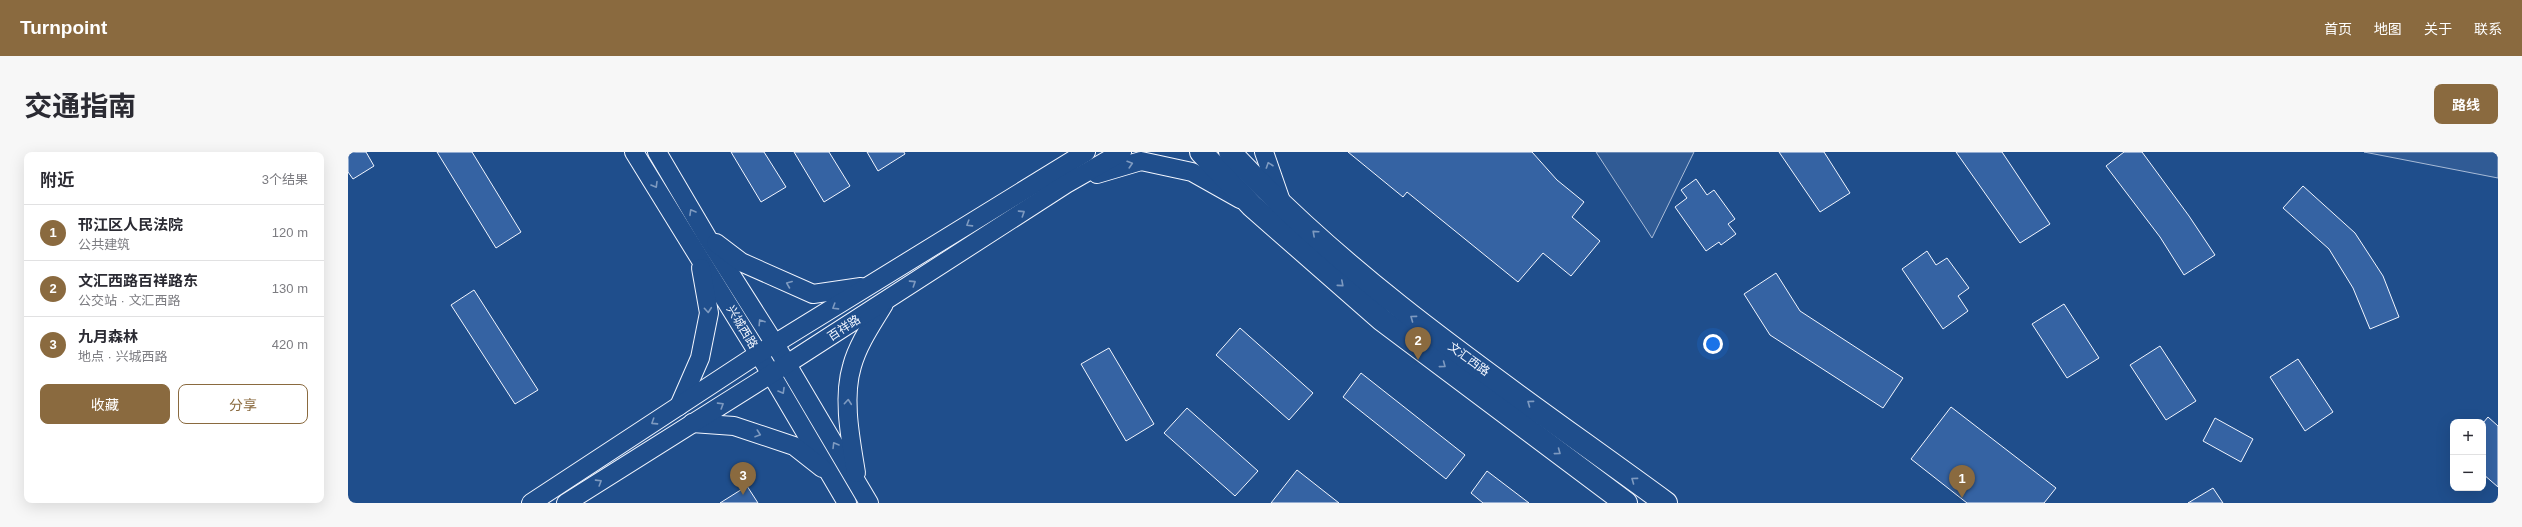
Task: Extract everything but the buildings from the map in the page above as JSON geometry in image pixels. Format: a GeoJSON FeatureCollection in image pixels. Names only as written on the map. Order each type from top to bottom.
{"type":"FeatureCollection","features":[{"type":"Feature","properties":{"kind":"main road","name":"文汇西路"},"geometry":{"type":"LineString","coordinates":[[1201,152],[1252,206],[1382,320],[1626,503]]}},
{"type":"Feature","properties":{"kind":"main road","name":"文汇西路"},"geometry":{"type":"LineString","coordinates":[[1230,152],[1282,204],[1394,304],[1666,503]]}},
{"type":"Feature","properties":{"kind":"street","name":"兴城西路"},"geometry":{"type":"LineString","coordinates":[[634,152],[771,374],[847,503]]}},
{"type":"Feature","properties":{"kind":"street","name":"兴城西路"},"geometry":{"type":"LineString","coordinates":[[657,152],[707,237],[775,344],[869,503]]}},
{"type":"Feature","properties":{"kind":"street"},"geometry":{"type":"LineString","coordinates":[[1040,180],[1059,152]]}},
{"type":"Feature","properties":{"kind":"street","name":"百祥路"},"geometry":{"type":"LineString","coordinates":[[531,503],[758,354],[1086,152]]}},
{"type":"Feature","properties":{"kind":"street","name":"百祥路"},"geometry":{"type":"LineString","coordinates":[[566,503],[886,301],[1066,184],[1122,152]]}},
{"type":"Feature","properties":{"kind":"street"},"geometry":{"type":"LineString","coordinates":[[1264,152],[1282,204]]}},
{"type":"Feature","properties":{"kind":"street"},"geometry":{"type":"LineString","coordinates":[[1066,184],[1141,161],[1192,172],[1252,206]]}},
{"type":"Feature","properties":{"kind":"street"},"geometry":{"type":"LineString","coordinates":[[707,237],[741,262],[813,294],[868,287]]}},
{"type":"Feature","properties":{"kind":"street"},"geometry":{"type":"LineString","coordinates":[[679,406],[700,358],[709,313],[699,258]]}},
{"type":"Feature","properties":{"kind":"street"},"geometry":{"type":"LineString","coordinates":[[857,482],[847,410],[851,367],[864,337],[886,301]]}},
{"type":"Feature","properties":{"kind":"street"},"geometry":{"type":"LineString","coordinates":[[692,424],[734,426],[794,446],[830,474]]}},
{"type":"Feature","properties":{"kind":"shaded area"},"geometry":{"type":"Polygon","coordinates":[[[1596,152],[1694,152],[1652,238],[1596,152]]]}},
{"type":"Feature","properties":{"kind":"shaded area"},"geometry":{"type":"Polygon","coordinates":[[[2364,152],[2498,152],[2498,178],[2364,152]]]}},
{"type":"Feature","properties":{"kind":"place","name":"文汇西路百祥路东"},"geometry":{"type":"Point","coordinates":[1418,360]}},
{"type":"Feature","properties":{"kind":"place","name":"九月森林"},"geometry":{"type":"Point","coordinates":[743,495]}},
{"type":"Feature","properties":{"kind":"place","name":"邗江区人民法院"},"geometry":{"type":"Point","coordinates":[1962,498]}}]}
